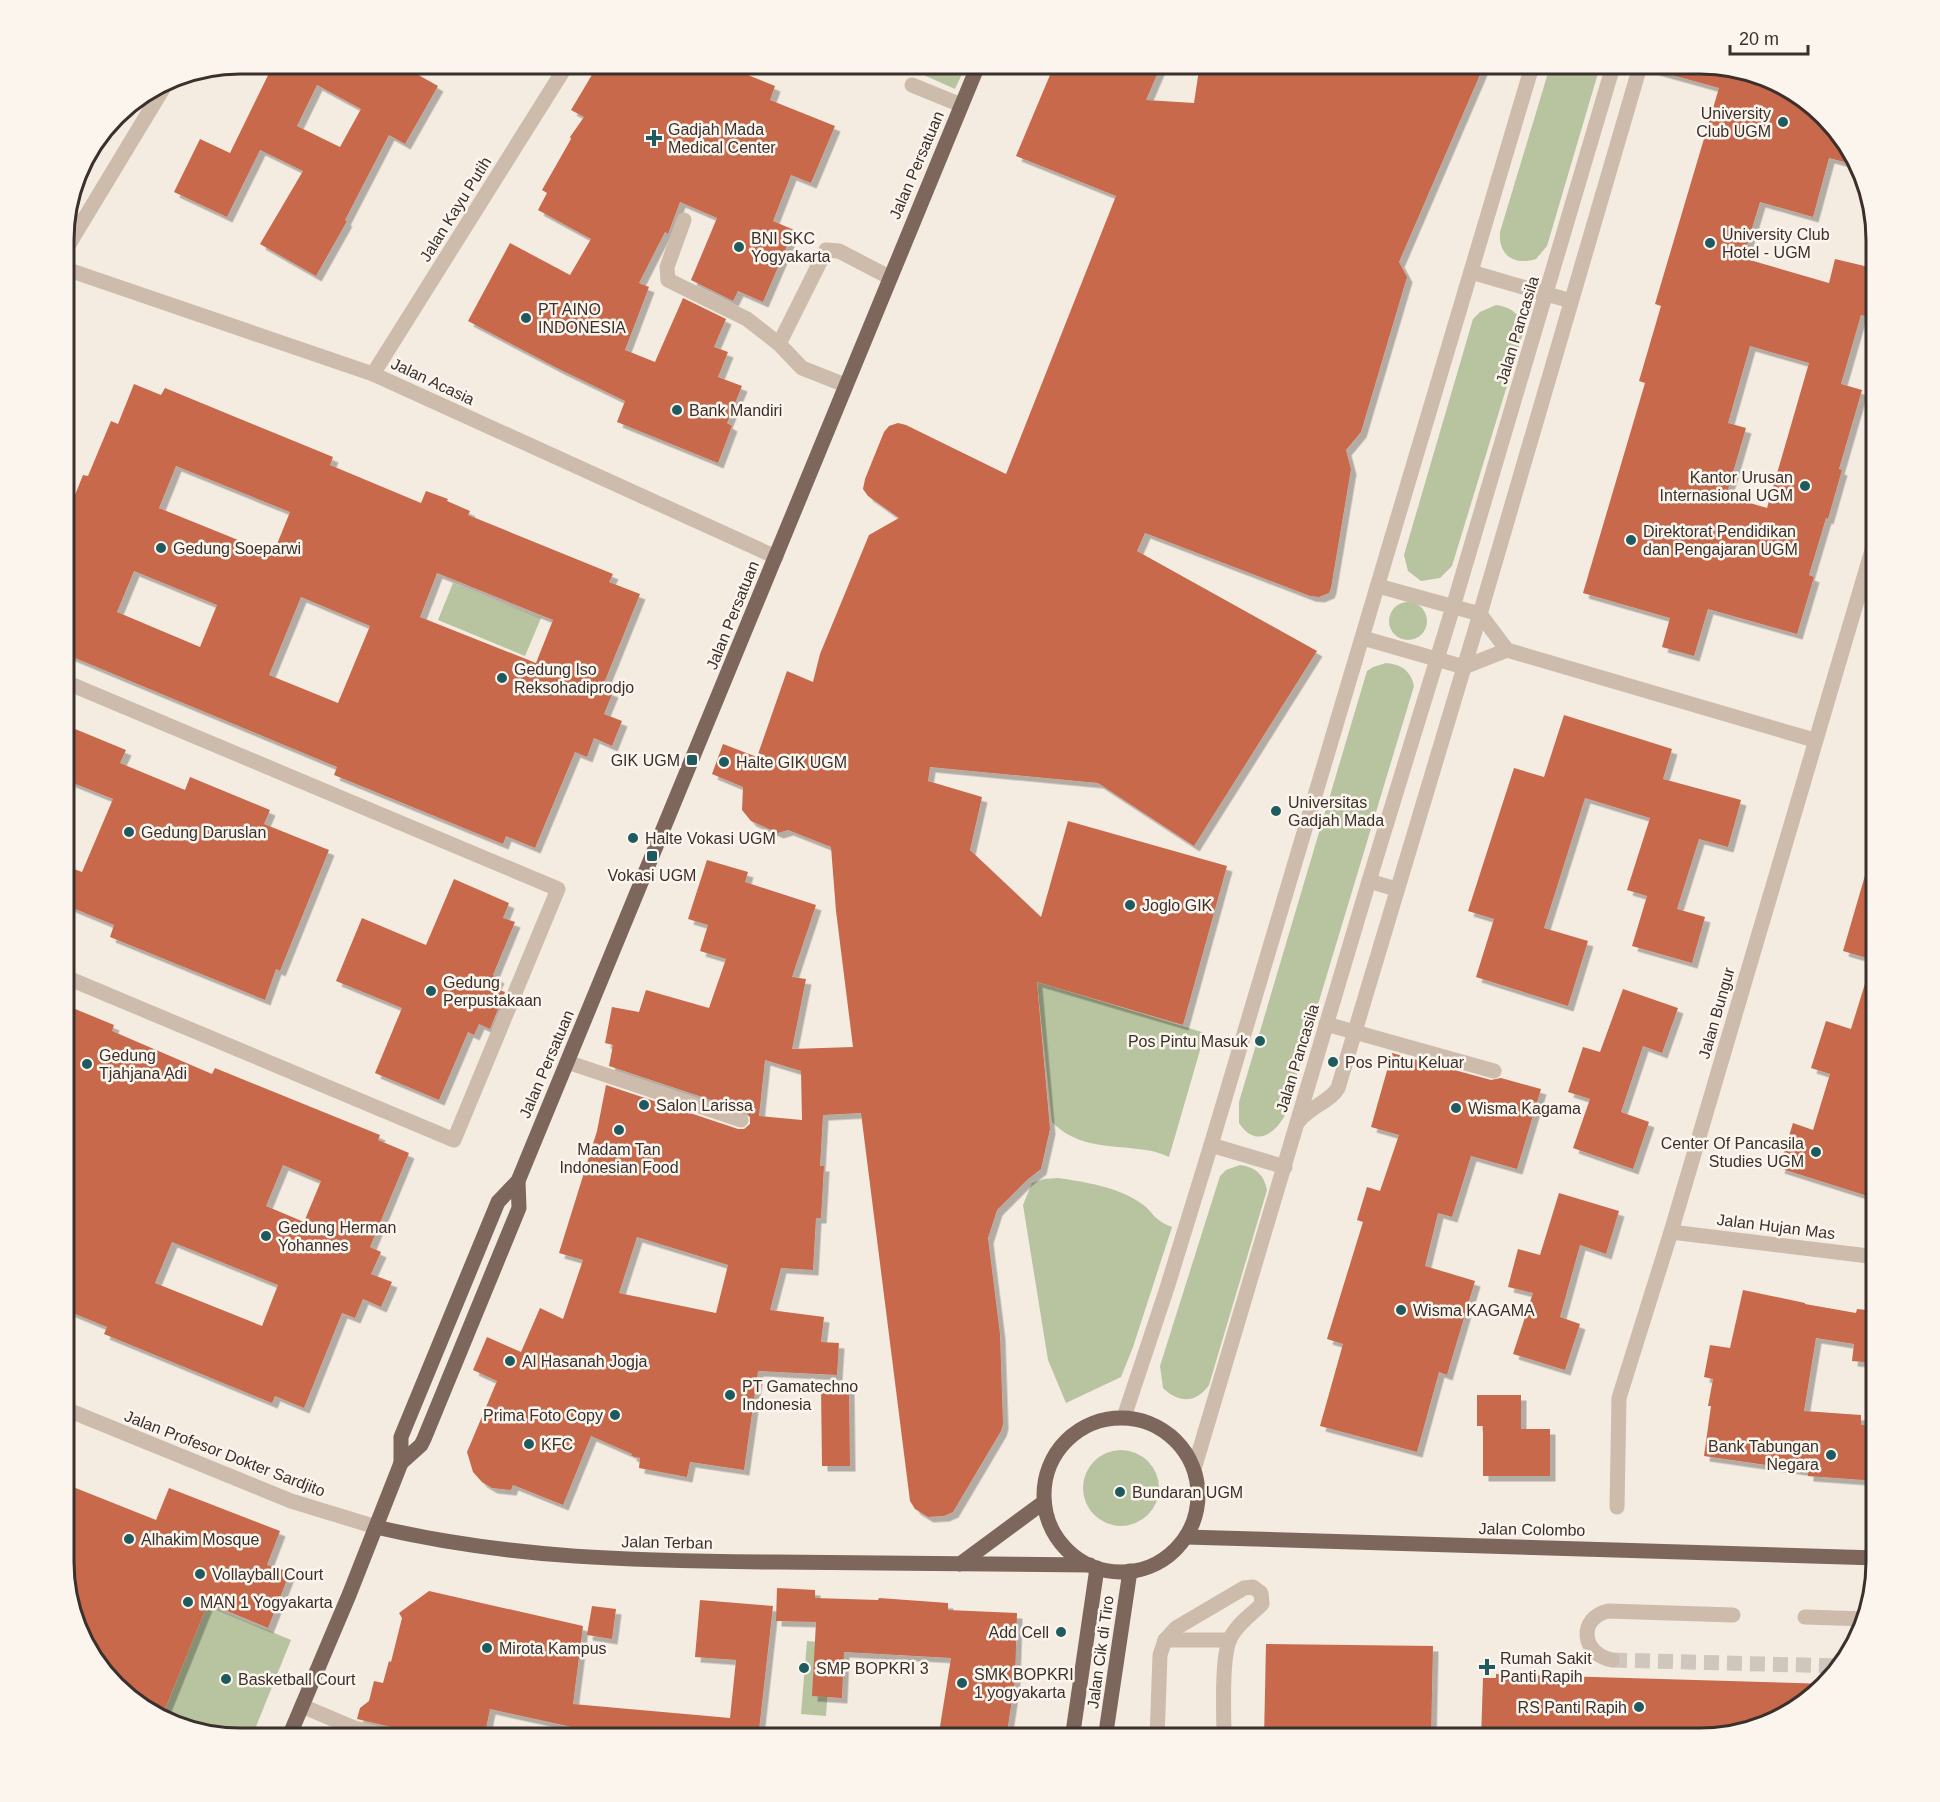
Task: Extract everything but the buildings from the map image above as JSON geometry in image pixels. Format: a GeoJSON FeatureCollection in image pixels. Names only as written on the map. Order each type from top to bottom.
{"type":"FeatureCollection","features":[{"type":"Feature","properties":{"kind":"main road","name":"Jalan Persatuan"},"geometry":{"type":"LineString","coordinates":[[401,1463],[401,1437],[408,1420],[498,1202],[518,1180],[974,74]]}},
{"type":"Feature","properties":{"kind":"main road","name":"Jalan Persatuan"},"geometry":{"type":"LineString","coordinates":[[401,1463],[422,1445],[519,1208],[518,1180]]}},
{"type":"Feature","properties":{"kind":"main road"},"geometry":{"type":"LineString","coordinates":[[1124,1417],[1146,1422],[1179,1443],[1194,1468],[1198,1486],[1197,1506],[1195,1520],[1186,1537],[1172,1552],[1163,1559],[1141,1569],[1113,1572],[1093,1567],[1072,1554],[1055,1536],[1044,1502],[1045,1478],[1061,1446],[1070,1437],[1093,1423],[1124,1417]]}},
{"type":"Feature","properties":{"kind":"main road"},"geometry":{"type":"LineString","coordinates":[[293,1728],[401,1463]]}},
{"type":"Feature","properties":{"kind":"main road"},"geometry":{"type":"LineString","coordinates":[[960,1564],[1044,1502]]}},
{"type":"Feature","properties":{"kind":"main road","name":"Jalan Terban"},"geometry":{"type":"LineString","coordinates":[[376,1527],[472,1546],[573,1556],[688,1561],[1093,1567]]}},
{"type":"Feature","properties":{"kind":"main road","name":"Jalan Colombo"},"geometry":{"type":"LineString","coordinates":[[1186,1537],[1866,1558]]}},
{"type":"Feature","properties":{"kind":"main road","name":"Jalan Cik di Tiro"},"geometry":{"type":"LineString","coordinates":[[1073,1728],[1093,1567]]}},
{"type":"Feature","properties":{"kind":"main road","name":"Jalan Cik di Tiro"},"geometry":{"type":"LineString","coordinates":[[1107,1728],[1130,1571]]}},
{"type":"Feature","properties":{"kind":"street","name":"Jalan Kayu Putih"},"geometry":{"type":"LineString","coordinates":[[373,374],[561,74]]}},
{"type":"Feature","properties":{"kind":"street"},"geometry":{"type":"LineString","coordinates":[[1124,1417],[1211,1145],[1530,74]]}},
{"type":"Feature","properties":{"kind":"street","name":"Jalan Pancasila"},"geometry":{"type":"LineString","coordinates":[[1194,1468],[1611,74]]}},
{"type":"Feature","properties":{"kind":"street"},"geometry":{"type":"LineString","coordinates":[[1296,1126],[1308,1111],[1336,1092],[1480,615],[1571,301],[1633,74]]}},
{"type":"Feature","properties":{"kind":"street"},"geometry":{"type":"LineString","coordinates":[[912,85],[961,105]]}},
{"type":"Feature","properties":{"kind":"street"},"geometry":{"type":"LineString","coordinates":[[74,236],[160,94]]}},
{"type":"Feature","properties":{"kind":"street"},"geometry":{"type":"LineString","coordinates":[[684,220],[667,267],[668,280],[747,319],[779,344],[802,368],[845,385]]}},
{"type":"Feature","properties":{"kind":"street"},"geometry":{"type":"LineString","coordinates":[[779,344],[826,250],[839,251],[889,277]]}},
{"type":"Feature","properties":{"kind":"street","name":"Jalan Acasia"},"geometry":{"type":"LineString","coordinates":[[74,272],[373,374],[776,557]]}},
{"type":"Feature","properties":{"kind":"street"},"geometry":{"type":"LineString","coordinates":[[1471,272],[1571,301]]}},
{"type":"Feature","properties":{"kind":"street","name":"Jalan Bungur"},"geometry":{"type":"LineString","coordinates":[[1617,1507],[1620,1398],[1866,569]]}},
{"type":"Feature","properties":{"kind":"street"},"geometry":{"type":"LineString","coordinates":[[1378,586],[1480,615],[1507,650],[1814,740]]}},
{"type":"Feature","properties":{"kind":"street"},"geometry":{"type":"LineString","coordinates":[[1363,638],[1464,667],[1507,650]]}},
{"type":"Feature","properties":{"kind":"street"},"geometry":{"type":"LineString","coordinates":[[74,686],[558,889],[454,1140],[74,981]]}},
{"type":"Feature","properties":{"kind":"street"},"geometry":{"type":"LineString","coordinates":[[1369,881],[1396,890]]}},
{"type":"Feature","properties":{"kind":"street"},"geometry":{"type":"LineString","coordinates":[[1326,1024],[1494,1071]]}},
{"type":"Feature","properties":{"kind":"street"},"geometry":{"type":"LineString","coordinates":[[567,1062],[741,1120]]}},
{"type":"Feature","properties":{"kind":"street"},"geometry":{"type":"LineString","coordinates":[[1211,1145],[1285,1167]]}},
{"type":"Feature","properties":{"kind":"street","name":"Jalan Hujan Mas"},"geometry":{"type":"LineString","coordinates":[[1671,1232],[1866,1256]]}},
{"type":"Feature","properties":{"kind":"street","name":"Jalan Profesor Dokter Sardjito"},"geometry":{"type":"LineString","coordinates":[[74,1412],[291,1501],[376,1527]]}},
{"type":"Feature","properties":{"kind":"street"},"geometry":{"type":"LineString","coordinates":[[1157,1728],[1160,1654],[1165,1640],[1176,1628],[1244,1588],[1250,1587],[1261,1593],[1262,1604],[1240,1625],[1229,1640],[1225,1669],[1224,1728]]}},
{"type":"Feature","properties":{"kind":"street"},"geometry":{"type":"LineString","coordinates":[[1612,1660],[1597,1655],[1589,1643],[1587,1634],[1589,1625],[1600,1613],[1608,1611],[1733,1615]]}},
{"type":"Feature","properties":{"kind":"street"},"geometry":{"type":"LineString","coordinates":[[1804,1617],[1857,1619]]}},
{"type":"Feature","properties":{"kind":"street"},"geometry":{"type":"LineString","coordinates":[[1165,1640],[1229,1640]]}},
{"type":"Feature","properties":{"kind":"street"},"geometry":{"type":"LineString","coordinates":[[302,1706],[354,1728]]}},
{"type":"Feature","properties":{"kind":"green space"},"geometry":{"type":"Polygon","coordinates":[[[922,74],[962,74],[955,89],[922,74]]]}},
{"type":"Feature","properties":{"kind":"green space"},"geometry":{"type":"Polygon","coordinates":[[[1548,74],[1598,74],[1547,246],[1536,259],[1514,260],[1502,247],[1500,232],[1548,74]]]}},
{"type":"Feature","properties":{"kind":"green space"},"geometry":{"type":"Polygon","coordinates":[[[1496,305],[1515,313],[1521,320],[1524,330],[1452,566],[1440,578],[1421,581],[1408,571],[1404,555],[1473,319],[1480,312],[1496,305]]]}},
{"type":"Feature","properties":{"kind":"green space"},"geometry":{"type":"Polygon","coordinates":[[[453,583],[541,618],[525,656],[438,620],[453,583]]]}},
{"type":"Feature","properties":{"kind":"green space"},"geometry":{"type":"Polygon","coordinates":[[[1408,602],[1421,608],[1427,621],[1421,634],[1408,640],[1395,634],[1389,621],[1395,608],[1408,602]]]}},
{"type":"Feature","properties":{"kind":"green space"},"geometry":{"type":"Polygon","coordinates":[[[1386,663],[1404,669],[1414,686],[1284,1117],[1268,1134],[1251,1135],[1239,1123],[1239,1102],[1367,671],[1386,663]]]}},
{"type":"Feature","properties":{"kind":"green space"},"geometry":{"type":"Polygon","coordinates":[[[1037,982],[1205,1033],[1169,1157],[1149,1150],[1084,1141],[1062,1131],[1052,1122],[1037,982]]]}},
{"type":"Feature","properties":{"kind":"green space"},"geometry":{"type":"Polygon","coordinates":[[[1240,1165],[1258,1173],[1264,1180],[1267,1190],[1209,1385],[1198,1396],[1181,1399],[1163,1388],[1160,1366],[1220,1176],[1226,1170],[1240,1165]]]}},
{"type":"Feature","properties":{"kind":"green space"},"geometry":{"type":"Polygon","coordinates":[[[1058,1178],[1090,1183],[1121,1192],[1139,1202],[1156,1218],[1172,1227],[1121,1377],[1066,1403],[1048,1360],[1023,1205],[1032,1183],[1058,1178]]]}},
{"type":"Feature","properties":{"kind":"green space"},"geometry":{"type":"Polygon","coordinates":[[[1121,1450],[1135,1453],[1148,1461],[1156,1474],[1159,1488],[1156,1502],[1148,1515],[1135,1523],[1121,1526],[1107,1523],[1094,1515],[1086,1502],[1083,1488],[1086,1474],[1094,1461],[1107,1453],[1121,1450]]]}},
{"type":"Feature","properties":{"kind":"green space","name":"Basketball Court"},"geometry":{"type":"Polygon","coordinates":[[[207,1605],[291,1640],[255,1728],[207,1725],[186,1720],[165,1710],[207,1605]]]}},
{"type":"Feature","properties":{"kind":"green space"},"geometry":{"type":"Polygon","coordinates":[[[807,1641],[831,1643],[826,1716],[801,1714],[807,1641]]]}},
{"type":"Feature","properties":{"kind":"tunnel"},"geometry":{"type":"LineString","coordinates":[[1612,1660],[1830,1666]]}},
{"type":"Feature","properties":{"kind":"place","name":"University Club UGM"},"geometry":{"type":"Point","coordinates":[1783,122]}},
{"type":"Feature","properties":{"kind":"place","name":"Gadjah Mada Medical Center"},"geometry":{"type":"Point","coordinates":[654,138]}},
{"type":"Feature","properties":{"kind":"place","name":"University Club Hotel - UGM"},"geometry":{"type":"Point","coordinates":[1710,243]}},
{"type":"Feature","properties":{"kind":"place","name":"BNI SKC Yogyakarta"},"geometry":{"type":"Point","coordinates":[739,247]}},
{"type":"Feature","properties":{"kind":"place","name":"PT AINO INDONESIA"},"geometry":{"type":"Point","coordinates":[526,318]}},
{"type":"Feature","properties":{"kind":"place","name":"Bank Mandiri"},"geometry":{"type":"Point","coordinates":[677,410]}},
{"type":"Feature","properties":{"kind":"place","name":"Kantor Urusan Internasional UGM"},"geometry":{"type":"Point","coordinates":[1805,486]}},
{"type":"Feature","properties":{"kind":"place","name":"Direktorat Pendidikan dan Pengajaran UGM"},"geometry":{"type":"Point","coordinates":[1631,540]}},
{"type":"Feature","properties":{"kind":"place","name":"Gedung Soeparwi"},"geometry":{"type":"Point","coordinates":[161,548]}},
{"type":"Feature","properties":{"kind":"place","name":"Gedung Iso Reksohadiprodjo"},"geometry":{"type":"Point","coordinates":[502,678]}},
{"type":"Feature","properties":{"kind":"place","name":"GIK UGM"},"geometry":{"type":"Point","coordinates":[692,760]}},
{"type":"Feature","properties":{"kind":"place","name":"Halte GIK UGM"},"geometry":{"type":"Point","coordinates":[724,762]}},
{"type":"Feature","properties":{"kind":"place","name":"Universitas Gadjah Mada"},"geometry":{"type":"Point","coordinates":[1276,811]}},
{"type":"Feature","properties":{"kind":"place","name":"Gedung Daruslan"},"geometry":{"type":"Point","coordinates":[129,832]}},
{"type":"Feature","properties":{"kind":"place","name":"Halte Vokasi UGM"},"geometry":{"type":"Point","coordinates":[633,838]}},
{"type":"Feature","properties":{"kind":"place","name":"Vokasi UGM"},"geometry":{"type":"Point","coordinates":[652,856]}},
{"type":"Feature","properties":{"kind":"place","name":"Joglo GIK"},"geometry":{"type":"Point","coordinates":[1130,905]}},
{"type":"Feature","properties":{"kind":"place","name":"Gedung Perpustakaan"},"geometry":{"type":"Point","coordinates":[431,991]}},
{"type":"Feature","properties":{"kind":"place","name":"Pos Pintu Masuk"},"geometry":{"type":"Point","coordinates":[1260,1041]}},
{"type":"Feature","properties":{"kind":"place","name":"Pos Pintu Keluar"},"geometry":{"type":"Point","coordinates":[1333,1062]}},
{"type":"Feature","properties":{"kind":"place","name":"Gedung Tjahjana Adi"},"geometry":{"type":"Point","coordinates":[87,1064]}},
{"type":"Feature","properties":{"kind":"place","name":"Salon Larissa"},"geometry":{"type":"Point","coordinates":[644,1105]}},
{"type":"Feature","properties":{"kind":"place","name":"Wisma Kagama"},"geometry":{"type":"Point","coordinates":[1456,1108]}},
{"type":"Feature","properties":{"kind":"place","name":"Madam Tan Indonesian Food"},"geometry":{"type":"Point","coordinates":[619,1130]}},
{"type":"Feature","properties":{"kind":"place","name":"Center Of Pancasila Studies UGM"},"geometry":{"type":"Point","coordinates":[1816,1152]}},
{"type":"Feature","properties":{"kind":"place","name":"Gedung Herman Yohannes"},"geometry":{"type":"Point","coordinates":[266,1236]}},
{"type":"Feature","properties":{"kind":"place","name":"Wisma KAGAMA"},"geometry":{"type":"Point","coordinates":[1401,1310]}},
{"type":"Feature","properties":{"kind":"place","name":"Al Hasanah Jogja"},"geometry":{"type":"Point","coordinates":[510,1361]}},
{"type":"Feature","properties":{"kind":"place","name":"PT Gamatechno Indonesia"},"geometry":{"type":"Point","coordinates":[730,1395]}},
{"type":"Feature","properties":{"kind":"place","name":"Prima Foto Copy"},"geometry":{"type":"Point","coordinates":[615,1415]}},
{"type":"Feature","properties":{"kind":"place","name":"KFC"},"geometry":{"type":"Point","coordinates":[529,1444]}},
{"type":"Feature","properties":{"kind":"place","name":"Bank Tabungan Negara"},"geometry":{"type":"Point","coordinates":[1831,1455]}},
{"type":"Feature","properties":{"kind":"place","name":"Bundaran UGM"},"geometry":{"type":"Point","coordinates":[1120,1492]}},
{"type":"Feature","properties":{"kind":"place","name":"Alhakim Mosque"},"geometry":{"type":"Point","coordinates":[129,1539]}},
{"type":"Feature","properties":{"kind":"place","name":"Vollayball Court"},"geometry":{"type":"Point","coordinates":[200,1574]}},
{"type":"Feature","properties":{"kind":"place","name":"MAN 1 Yogyakarta"},"geometry":{"type":"Point","coordinates":[188,1602]}},
{"type":"Feature","properties":{"kind":"place","name":"Add Cell"},"geometry":{"type":"Point","coordinates":[1061,1632]}},
{"type":"Feature","properties":{"kind":"place","name":"Mirota Kampus"},"geometry":{"type":"Point","coordinates":[487,1648]}},
{"type":"Feature","properties":{"kind":"place","name":"Rumah Sakit Panti Rapih"},"geometry":{"type":"Point","coordinates":[1487,1667]}},
{"type":"Feature","properties":{"kind":"place","name":"SMP BOPKRI 3"},"geometry":{"type":"Point","coordinates":[804,1668]}},
{"type":"Feature","properties":{"kind":"place","name":"Basketball Court"},"geometry":{"type":"Point","coordinates":[226,1679]}},
{"type":"Feature","properties":{"kind":"place","name":"SMK BOPKRI 1 yogyakarta"},"geometry":{"type":"Point","coordinates":[962,1683]}},
{"type":"Feature","properties":{"kind":"place","name":"RS Panti Rapih"},"geometry":{"type":"Point","coordinates":[1639,1707]}}]}
